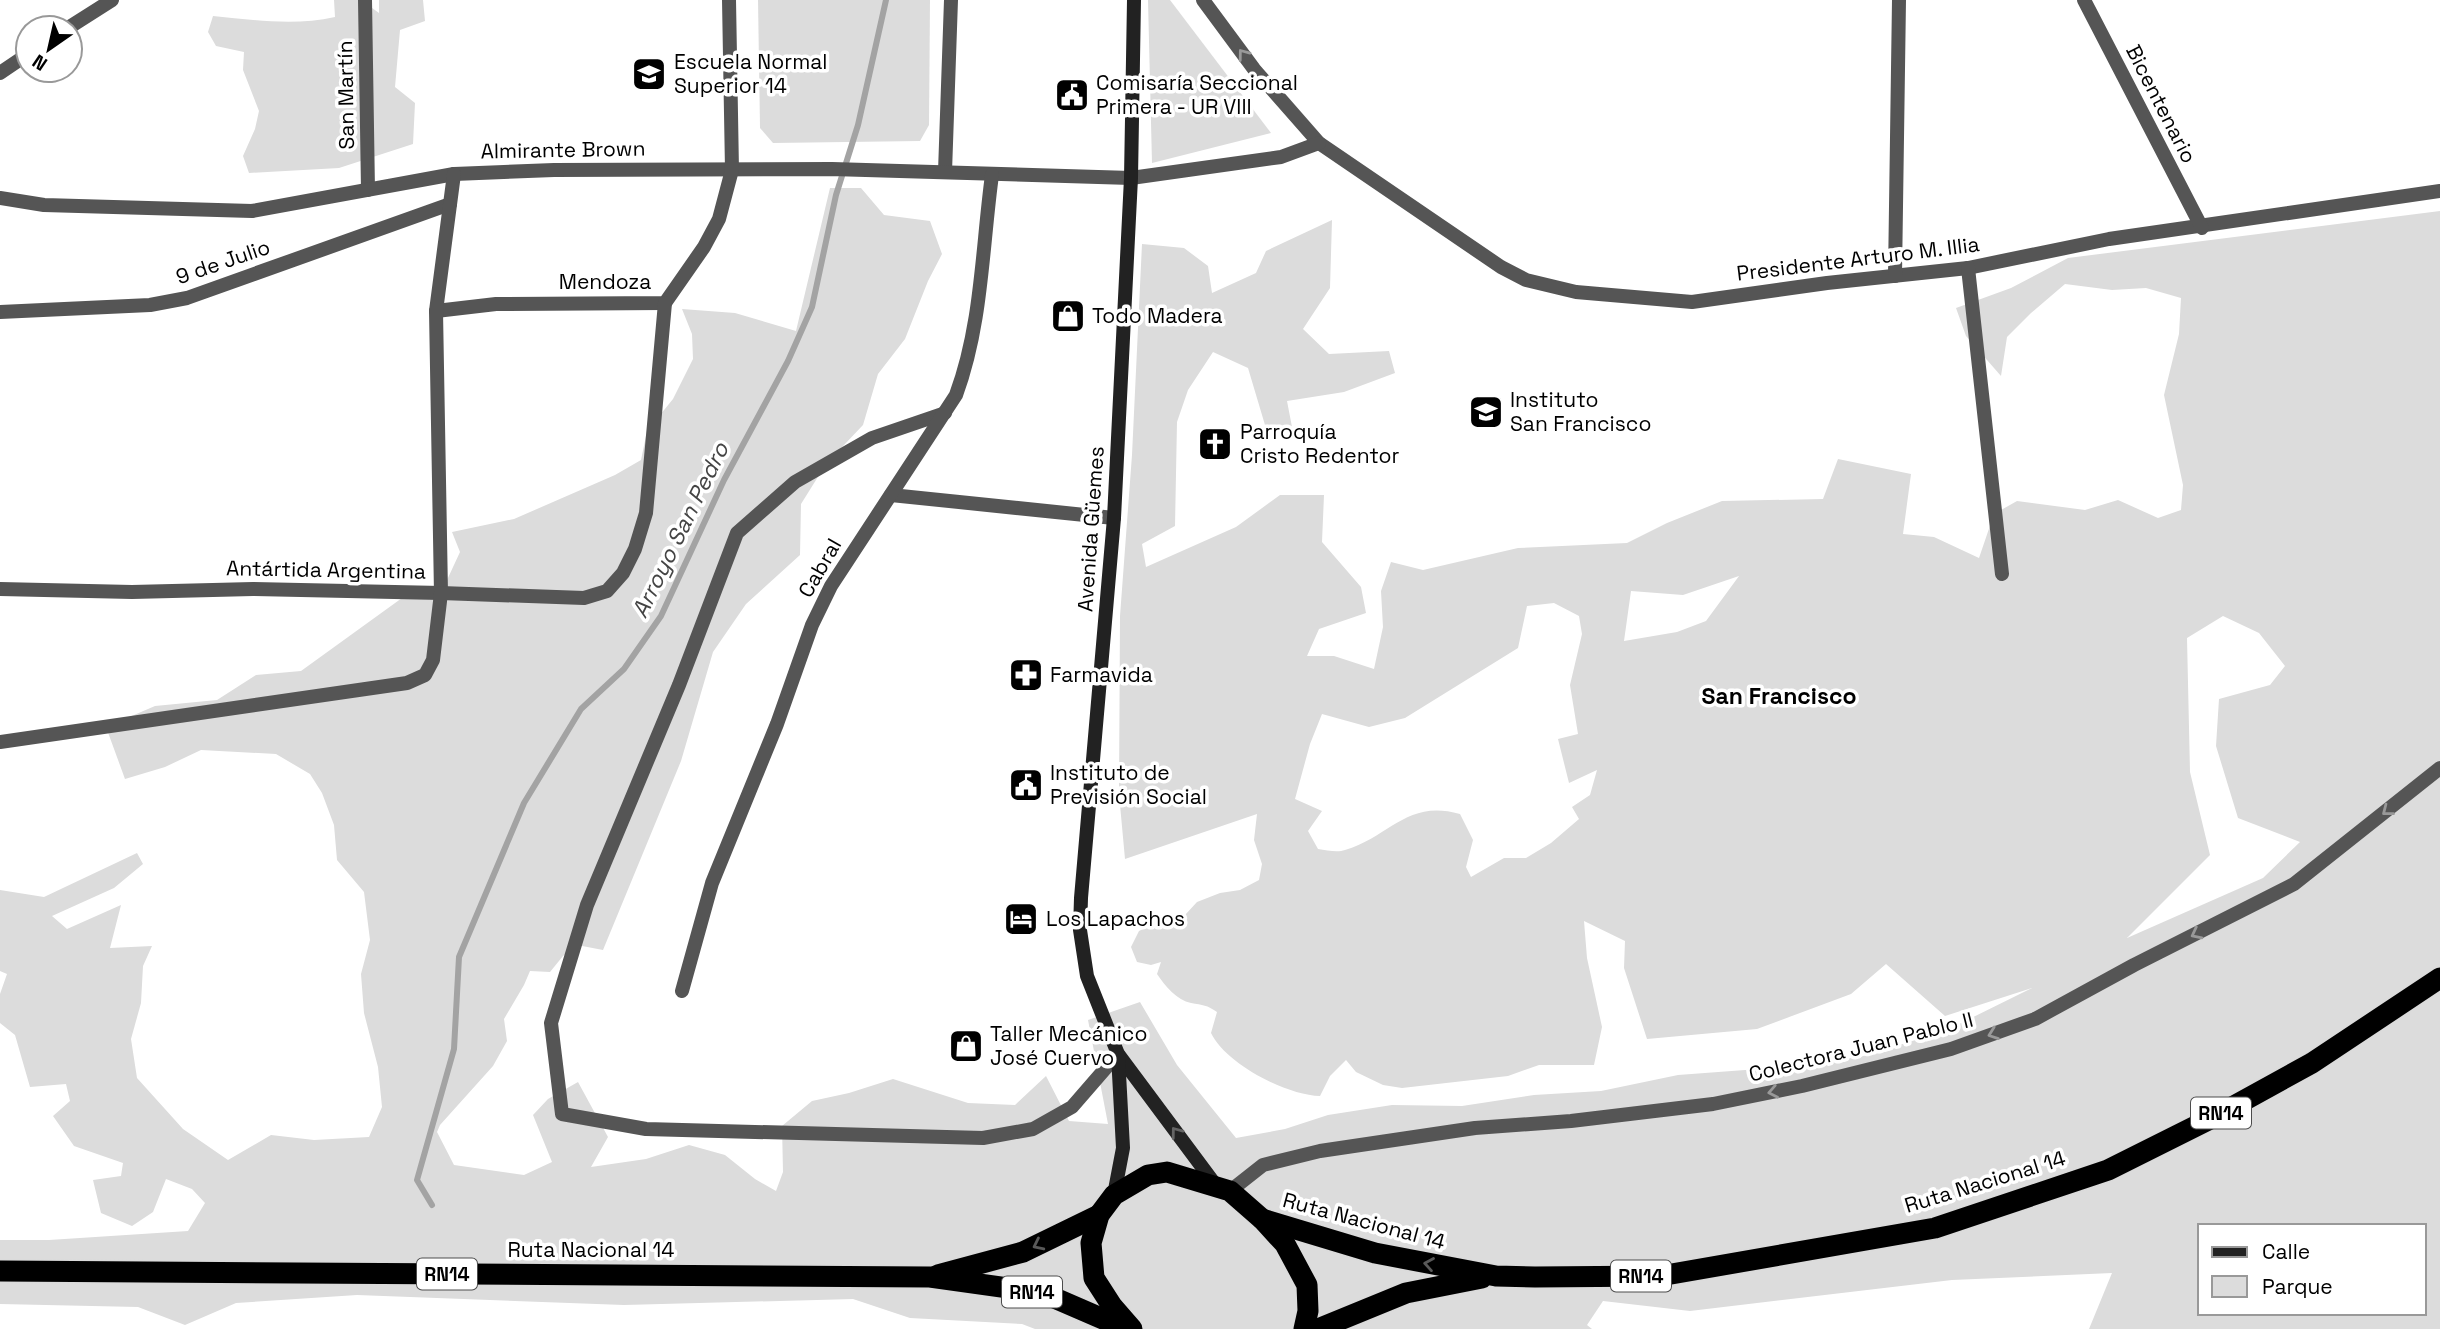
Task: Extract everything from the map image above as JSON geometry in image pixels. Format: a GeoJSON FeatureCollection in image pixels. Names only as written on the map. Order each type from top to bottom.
{"type":"FeatureCollection","features":[{"type":"Feature","properties":{"kind":"highway","name":"Ruta Nacional 14"},"geometry":{"type":"LineString","coordinates":[[1318,1329],[1406,1293],[1496,1276],[1660,1276],[1935,1228],[2108,1170],[2214,1117],[2312,1063],[2440,978]]}},
{"type":"Feature","properties":{"kind":"highway","name":"RN14"},"geometry":{"type":"LineString","coordinates":[[1132,1329],[1112,1306],[1094,1278],[1091,1243],[1099,1214],[1114,1195],[1148,1175],[1167,1172],[1223,1189],[1262,1219],[1285,1244],[1307,1284],[1308,1311],[1304,1329]]}},
{"type":"Feature","properties":{"kind":"highway","name":"Ruta Nacional 14"},"geometry":{"type":"LineString","coordinates":[[930,1277],[1023,1252],[1099,1214]]}},
{"type":"Feature","properties":{"kind":"highway","name":"Ruta Nacional 14"},"geometry":{"type":"LineString","coordinates":[[1262,1219],[1375,1253],[1496,1276]]}},
{"type":"Feature","properties":{"kind":"highway","name":"Ruta Nacional 14"},"geometry":{"type":"LineString","coordinates":[[0,1271],[930,1277],[1043,1293],[1126,1329]]}},
{"type":"Feature","properties":{"kind":"main road","name":"Avenida Güemes"},"geometry":{"type":"LineString","coordinates":[[1133,0],[1131,178],[1114,518],[1080,898],[1080,930],[1087,976],[1118,1054],[1223,1189]]}},
{"type":"Feature","properties":{"kind":"main road","name":"Avenida Güemes"},"geometry":{"type":"LineString","coordinates":[[1114,1195],[1123,1147],[1118,1054]]}},
{"type":"Feature","properties":{"kind":"street"},"geometry":{"type":"LineString","coordinates":[[84,18],[112,0]]}},
{"type":"Feature","properties":{"kind":"street","name":"San Martín"},"geometry":{"type":"LineString","coordinates":[[365,0],[368,190]]}},
{"type":"Feature","properties":{"kind":"street","name":"Mendoza"},"geometry":{"type":"LineString","coordinates":[[436,311],[496,304],[665,303],[704,247],[719,219],[732,170],[729,0]]}},
{"type":"Feature","properties":{"kind":"street"},"geometry":{"type":"LineString","coordinates":[[945,172],[951,0]]}},
{"type":"Feature","properties":{"kind":"street","name":"Presidente Arturo M. Illia"},"geometry":{"type":"LineString","coordinates":[[1203,0],[1254,69],[1319,143],[1501,267],[1526,279],[1576,292],[1692,302],[1968,268],[2109,239],[2202,228],[2440,191]]}},
{"type":"Feature","properties":{"kind":"street"},"geometry":{"type":"LineString","coordinates":[[1895,276],[1899,0]]}},
{"type":"Feature","properties":{"kind":"street","name":"Bicentenario"},"geometry":{"type":"LineString","coordinates":[[2084,0],[2202,228]]}},
{"type":"Feature","properties":{"kind":"street","name":"Almirante Brown"},"geometry":{"type":"LineString","coordinates":[[0,198],[44,205],[252,211],[454,174],[554,170],[832,169],[1131,178],[1281,158],[1319,143]]}},
{"type":"Feature","properties":{"kind":"street","name":"Antártida Argentina"},"geometry":{"type":"LineString","coordinates":[[0,589],[132,592],[253,589],[441,593],[436,311],[454,174]]}},
{"type":"Feature","properties":{"kind":"street","name":"Cabral"},"geometry":{"type":"LineString","coordinates":[[682,991],[712,883],[777,724],[812,625],[831,586],[956,395],[968,362],[976,316],[992,175]]}},
{"type":"Feature","properties":{"kind":"street","name":"9 de Julio"},"geometry":{"type":"LineString","coordinates":[[0,313],[150,305],[187,298],[450,204]]}},
{"type":"Feature","properties":{"kind":"street"},"geometry":{"type":"LineString","coordinates":[[1968,268],[2002,574]]}},
{"type":"Feature","properties":{"kind":"street"},"geometry":{"type":"LineString","coordinates":[[0,741],[407,683],[425,675],[433,660],[441,593],[584,598],[607,591],[623,573],[635,549],[646,513],[665,303]]}},
{"type":"Feature","properties":{"kind":"street"},"geometry":{"type":"LineString","coordinates":[[945,413],[873,438],[795,482],[737,533],[680,685],[586,905],[551,1023],[562,1114],[646,1129],[984,1138],[1032,1129],[1072,1107],[1118,1054]]}},
{"type":"Feature","properties":{"kind":"street"},"geometry":{"type":"LineString","coordinates":[[891,495],[1114,518]]}},
{"type":"Feature","properties":{"kind":"street","name":"Colectora Juan Pablo II"},"geometry":{"type":"LineString","coordinates":[[1223,1189],[1264,1165],[1320,1151],[1475,1128],[1571,1121],[1713,1104],[1802,1086],[1951,1049],[2035,1019],[2134,965],[2294,884],[2440,768]]}},
{"type":"Feature","properties":{"kind":"green space"},"geometry":{"type":"Polygon","coordinates":[[[334,0],[361,0],[379,13],[379,0],[423,0],[425,21],[400,30],[395,87],[415,103],[413,144],[339,168],[249,173],[243,156],[255,129],[259,111],[243,70],[244,52],[216,46],[208,32],[213,16],[274,21],[320,20],[335,17],[334,0]]]}},
{"type":"Feature","properties":{"kind":"green space"},"geometry":{"type":"Polygon","coordinates":[[[758,0],[930,0],[929,125],[920,141],[773,143],[760,128],[758,0]]]}},
{"type":"Feature","properties":{"kind":"green space"},"geometry":{"type":"Polygon","coordinates":[[[1148,0],[1170,0],[1271,133],[1152,163],[1148,0]]]}},
{"type":"Feature","properties":{"kind":"green space"},"geometry":{"type":"Polygon","coordinates":[[[830,188],[861,188],[884,215],[930,221],[942,254],[905,339],[878,374],[863,425],[826,464],[801,504],[800,555],[746,604],[713,652],[681,761],[603,950],[577,945],[563,956],[550,972],[530,971],[504,1019],[507,1041],[493,1066],[440,1125],[437,1132],[454,1165],[524,1175],[552,1162],[533,1115],[548,1099],[578,1082],[608,1137],[591,1167],[646,1159],[689,1145],[725,1155],[755,1179],[776,1191],[783,1172],[782,1126],[812,1101],[893,1079],[968,1103],[1015,1105],[1046,1076],[1069,1121],[1108,1124],[1088,1020],[1140,1002],[1177,1065],[1236,1138],[1285,1129],[1328,1115],[1392,1105],[1462,1106],[1534,1095],[1601,1091],[1678,1075],[1772,1068],[1860,1057],[1945,1031],[2032,988],[1945,1016],[1886,964],[1851,994],[1757,1029],[1647,1039],[1624,968],[1625,941],[1584,921],[1587,958],[1602,1027],[1594,1065],[1539,1065],[1508,1076],[1402,1088],[1383,1085],[1356,1072],[1346,1060],[1330,1076],[1320,1096],[1275,1084],[1258,1076],[1230,1056],[1211,1033],[1217,1012],[1176,996],[1157,974],[1161,962],[1151,965],[1137,962],[1131,947],[1139,931],[1163,919],[1185,915],[1197,902],[1220,893],[1240,890],[1259,880],[1262,864],[1254,840],[1257,814],[1125,859],[1119,794],[1120,616],[1132,455],[1142,244],[1184,248],[1208,266],[1212,293],[1256,273],[1266,251],[1332,220],[1330,288],[1303,329],[1329,354],[1389,351],[1395,373],[1344,392],[1287,401],[1292,427],[1265,425],[1248,368],[1213,352],[1188,390],[1177,422],[1175,526],[1142,544],[1146,567],[1236,527],[1280,495],[1324,495],[1322,542],[1361,587],[1366,613],[1319,629],[1307,656],[1334,656],[1374,669],[1383,627],[1381,591],[1391,562],[1423,570],[1518,548],[1627,543],[1667,523],[1722,501],[1823,499],[1838,459],[1911,474],[1903,534],[1934,537],[1979,558],[1994,514],[2017,501],[2085,510],[2118,500],[2158,518],[2181,510],[2183,485],[2164,395],[2179,334],[2181,298],[2146,288],[2112,290],[2065,284],[2007,337],[2001,376],[1966,336],[1956,308],[2011,288],[2068,258],[2440,211],[2440,1329],[2089,1329],[2112,1273],[1952,1280],[1690,1311],[1603,1301],[1587,1325],[1592,1329],[1035,1329],[1022,1324],[910,1318],[853,1299],[624,1305],[357,1295],[236,1303],[185,1325],[138,1307],[0,1304],[0,1240],[49,1240],[188,1231],[205,1203],[192,1189],[166,1179],[153,1212],[132,1226],[101,1213],[93,1180],[121,1176],[123,1163],[74,1146],[53,1116],[70,1101],[66,1084],[30,1087],[15,1035],[0,1023],[0,994],[7,974],[0,971],[0,890],[44,897],[137,853],[143,864],[114,888],[52,916],[67,929],[121,905],[110,948],[152,946],[143,966],[141,1003],[131,1039],[137,1078],[183,1129],[228,1160],[271,1135],[314,1140],[369,1137],[382,1107],[378,1067],[364,1013],[361,974],[370,940],[364,892],[337,860],[334,825],[322,793],[310,774],[276,754],[201,750],[165,767],[125,779],[106,727],[155,706],[217,700],[256,675],[301,671],[402,598],[441,593],[460,552],[452,532],[514,519],[615,475],[641,460],[647,431],[673,399],[693,359],[692,334],[682,309],[735,313],[796,331],[830,188]],[[1739,576],[1683,595],[1631,591],[1624,641],[1677,632],[1706,621],[1739,576]],[[1554,603],[1527,606],[1518,648],[1405,718],[1369,727],[1322,714],[1310,744],[1295,799],[1322,811],[1308,831],[1318,849],[1345,850],[1412,815],[1426,811],[1460,814],[1473,840],[1466,867],[1471,877],[1504,858],[1526,858],[1551,843],[1579,819],[1572,807],[1590,795],[1597,770],[1569,783],[1558,739],[1578,734],[1570,685],[1582,634],[1579,616],[1554,603]],[[2223,616],[2187,638],[2190,772],[2210,855],[2127,938],[2263,878],[2300,842],[2238,818],[2216,746],[2219,699],[2270,685],[2285,666],[2259,633],[2223,616]]]}},
{"type":"Feature","properties":{"kind":"waterway","name":"Arroyo San Pedro"},"geometry":{"type":"LineString","coordinates":[[432,1205],[417,1180],[454,1049],[459,957],[524,803],[581,709],[624,669],[661,616],[724,480],[788,361],[812,307],[836,195],[858,125],[886,0]]}},
{"type":"Feature","properties":{"kind":"place","name":"Escuela Normal Superior 14"},"geometry":{"type":"Point","coordinates":[649,74]}},
{"type":"Feature","properties":{"kind":"place","name":"Comisaría Seccional Primera - UR VIII"},"geometry":{"type":"Point","coordinates":[1072,95]}},
{"type":"Feature","properties":{"kind":"place","name":"Todo Madera"},"geometry":{"type":"Point","coordinates":[1068,316]}},
{"type":"Feature","properties":{"kind":"place","name":"Instituto San Francisco"},"geometry":{"type":"Point","coordinates":[1486,412]}},
{"type":"Feature","properties":{"kind":"place","name":"Parroquía Cristo Redentor"},"geometry":{"type":"Point","coordinates":[1215,444]}},
{"type":"Feature","properties":{"kind":"place","name":"Farmavida"},"geometry":{"type":"Point","coordinates":[1026,675]}},
{"type":"Feature","properties":{"kind":"place","name":"Instituto de Previsión Social"},"geometry":{"type":"Point","coordinates":[1026,785]}},
{"type":"Feature","properties":{"kind":"place","name":"Los Lapachos"},"geometry":{"type":"Point","coordinates":[1021,919]}},
{"type":"Feature","properties":{"kind":"place","name":"Taller Mecánico José Cuervo"},"geometry":{"type":"Point","coordinates":[966,1046]}},
{"type":"Feature","properties":{"kind":"district","name":"San Francisco"},"geometry":{"type":"Point","coordinates":[1779,696]}}]}
